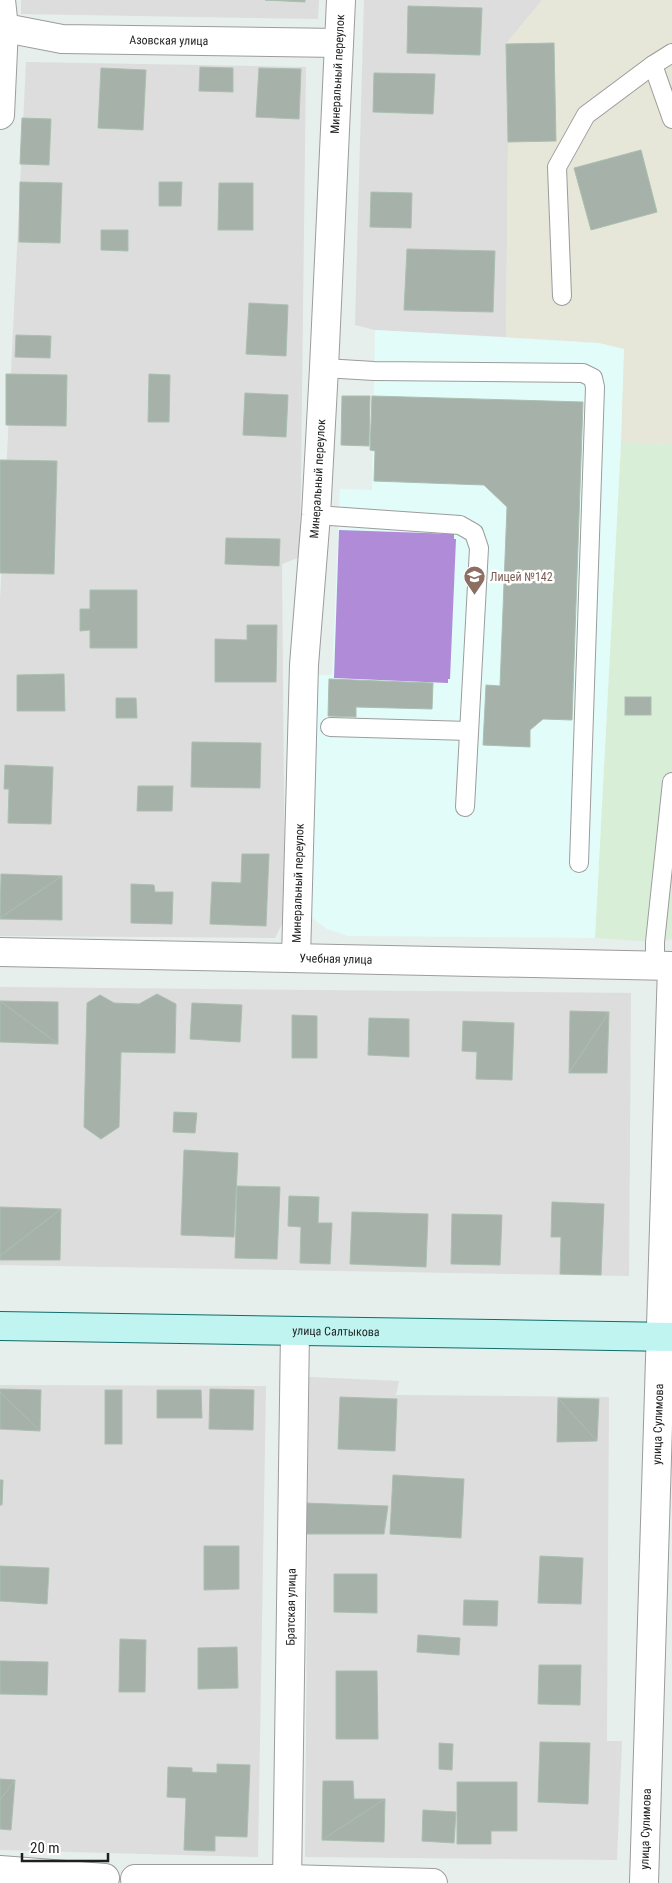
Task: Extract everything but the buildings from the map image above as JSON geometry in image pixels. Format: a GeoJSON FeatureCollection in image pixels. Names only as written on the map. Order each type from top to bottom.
{"type":"FeatureCollection","features":[{"type":"Feature","properties":{"kind":"main road","name":"улица Салтыкова"},"geometry":{"type":"LineString","coordinates":[[0,1326],[666,1337]]}},
{"type":"Feature","properties":{"kind":"street"},"geometry":{"type":"LineString","coordinates":[[0,115],[1,0]]}},
{"type":"Feature","properties":{"kind":"street","name":"Минеральный переулок"},"geometry":{"type":"LineString","coordinates":[[296,958],[304,665],[316,515],[341,0]]}},
{"type":"Feature","properties":{"kind":"street","name":"Азовская улица"},"geometry":{"type":"LineString","coordinates":[[2,28],[62,39],[339,42]]}},
{"type":"Feature","properties":{"kind":"street","name":"Учебная улица"},"geometry":{"type":"LineString","coordinates":[[0,952],[666,966]]}},
{"type":"Feature","properties":{"kind":"street","name":"улица Сулимова"},"geometry":{"type":"LineString","coordinates":[[644,1883],[666,1337],[666,966]]}},
{"type":"Feature","properties":{"kind":"street","name":"Братская улица"},"geometry":{"type":"LineString","coordinates":[[287,1881],[295,1332]]}},
{"type":"Feature","properties":{"kind":"street"},"geometry":{"type":"LineString","coordinates":[[0,1870],[105,1878]]}},
{"type":"Feature","properties":{"kind":"street"},"geometry":{"type":"LineString","coordinates":[[135,1879],[433,1883]]}},
{"type":"Feature","properties":{"kind":"lane"},"geometry":{"type":"LineString","coordinates":[[562,296],[556,167],[586,114],[653,65],[672,54]]}},
{"type":"Feature","properties":{"kind":"lane"},"geometry":{"type":"LineString","coordinates":[[653,65],[672,119]]}},
{"type":"Feature","properties":{"kind":"lane"},"geometry":{"type":"LineString","coordinates":[[324,368],[374,371],[583,373],[593,378],[595,387],[579,863]]}},
{"type":"Feature","properties":{"kind":"lane"},"geometry":{"type":"LineString","coordinates":[[316,515],[460,524],[474,533],[478,548],[465,807]]}},
{"type":"Feature","properties":{"kind":"lane"},"geometry":{"type":"LineString","coordinates":[[330,726],[469,731]]}},
{"type":"Feature","properties":{"kind":"lane"},"geometry":{"type":"LineString","coordinates":[[666,966],[655,942],[672,782]]}},
{"type":"Feature","properties":{"kind":"shaded area"},"geometry":{"type":"Polygon","coordinates":[[[21,0],[319,0],[318,19],[21,14],[21,0]]]}},
{"type":"Feature","properties":{"kind":"shaded area"},"geometry":{"type":"Polygon","coordinates":[[[364,0],[542,0],[506,44],[508,142],[506,337],[375,330],[355,325],[364,0]]]}},
{"type":"Feature","properties":{"kind":"shaded area"},"geometry":{"type":"Polygon","coordinates":[[[542,0],[672,0],[672,444],[621,442],[623,349],[599,343],[506,337],[508,142],[506,44],[542,0]]]}},
{"type":"Feature","properties":{"kind":"shaded area"},"geometry":{"type":"Polygon","coordinates":[[[26,62],[306,67],[300,557],[282,564],[285,918],[275,938],[0,936],[0,601],[26,62]]]}},
{"type":"Feature","properties":{"kind":"shaded area","name":"Лицей №142"},"geometry":{"type":"Polygon","coordinates":[[[375,330],[599,343],[624,349],[621,442],[595,938],[348,936],[327,929],[310,914],[315,675],[332,675],[340,489],[372,490],[375,330]]]}},
{"type":"Feature","properties":{"kind":"shaded area"},"geometry":{"type":"Polygon","coordinates":[[[621,442],[672,444],[672,939],[655,942],[595,938],[621,442]]]}},
{"type":"Feature","properties":{"kind":"shaded area"},"geometry":{"type":"Polygon","coordinates":[[[339,530],[454,534],[454,539],[456,539],[450,679],[448,679],[448,683],[334,678],[339,530]]]}},
{"type":"Feature","properties":{"kind":"shaded area"},"geometry":{"type":"Polygon","coordinates":[[[0,987],[631,993],[629,1276],[0,1265],[0,987]]]}},
{"type":"Feature","properties":{"kind":"shaded area"},"geometry":{"type":"Polygon","coordinates":[[[309,1377],[399,1381],[396,1395],[609,1397],[607,1741],[622,1741],[617,1860],[305,1857],[309,1377]]]}},
{"type":"Feature","properties":{"kind":"shaded area"},"geometry":{"type":"Polygon","coordinates":[[[0,1385],[266,1386],[258,1857],[0,1850],[0,1385]]]}},
{"type":"Feature","properties":{"kind":"place","name":"Лицей №142"},"geometry":{"type":"Point","coordinates":[474,596]}}]}
